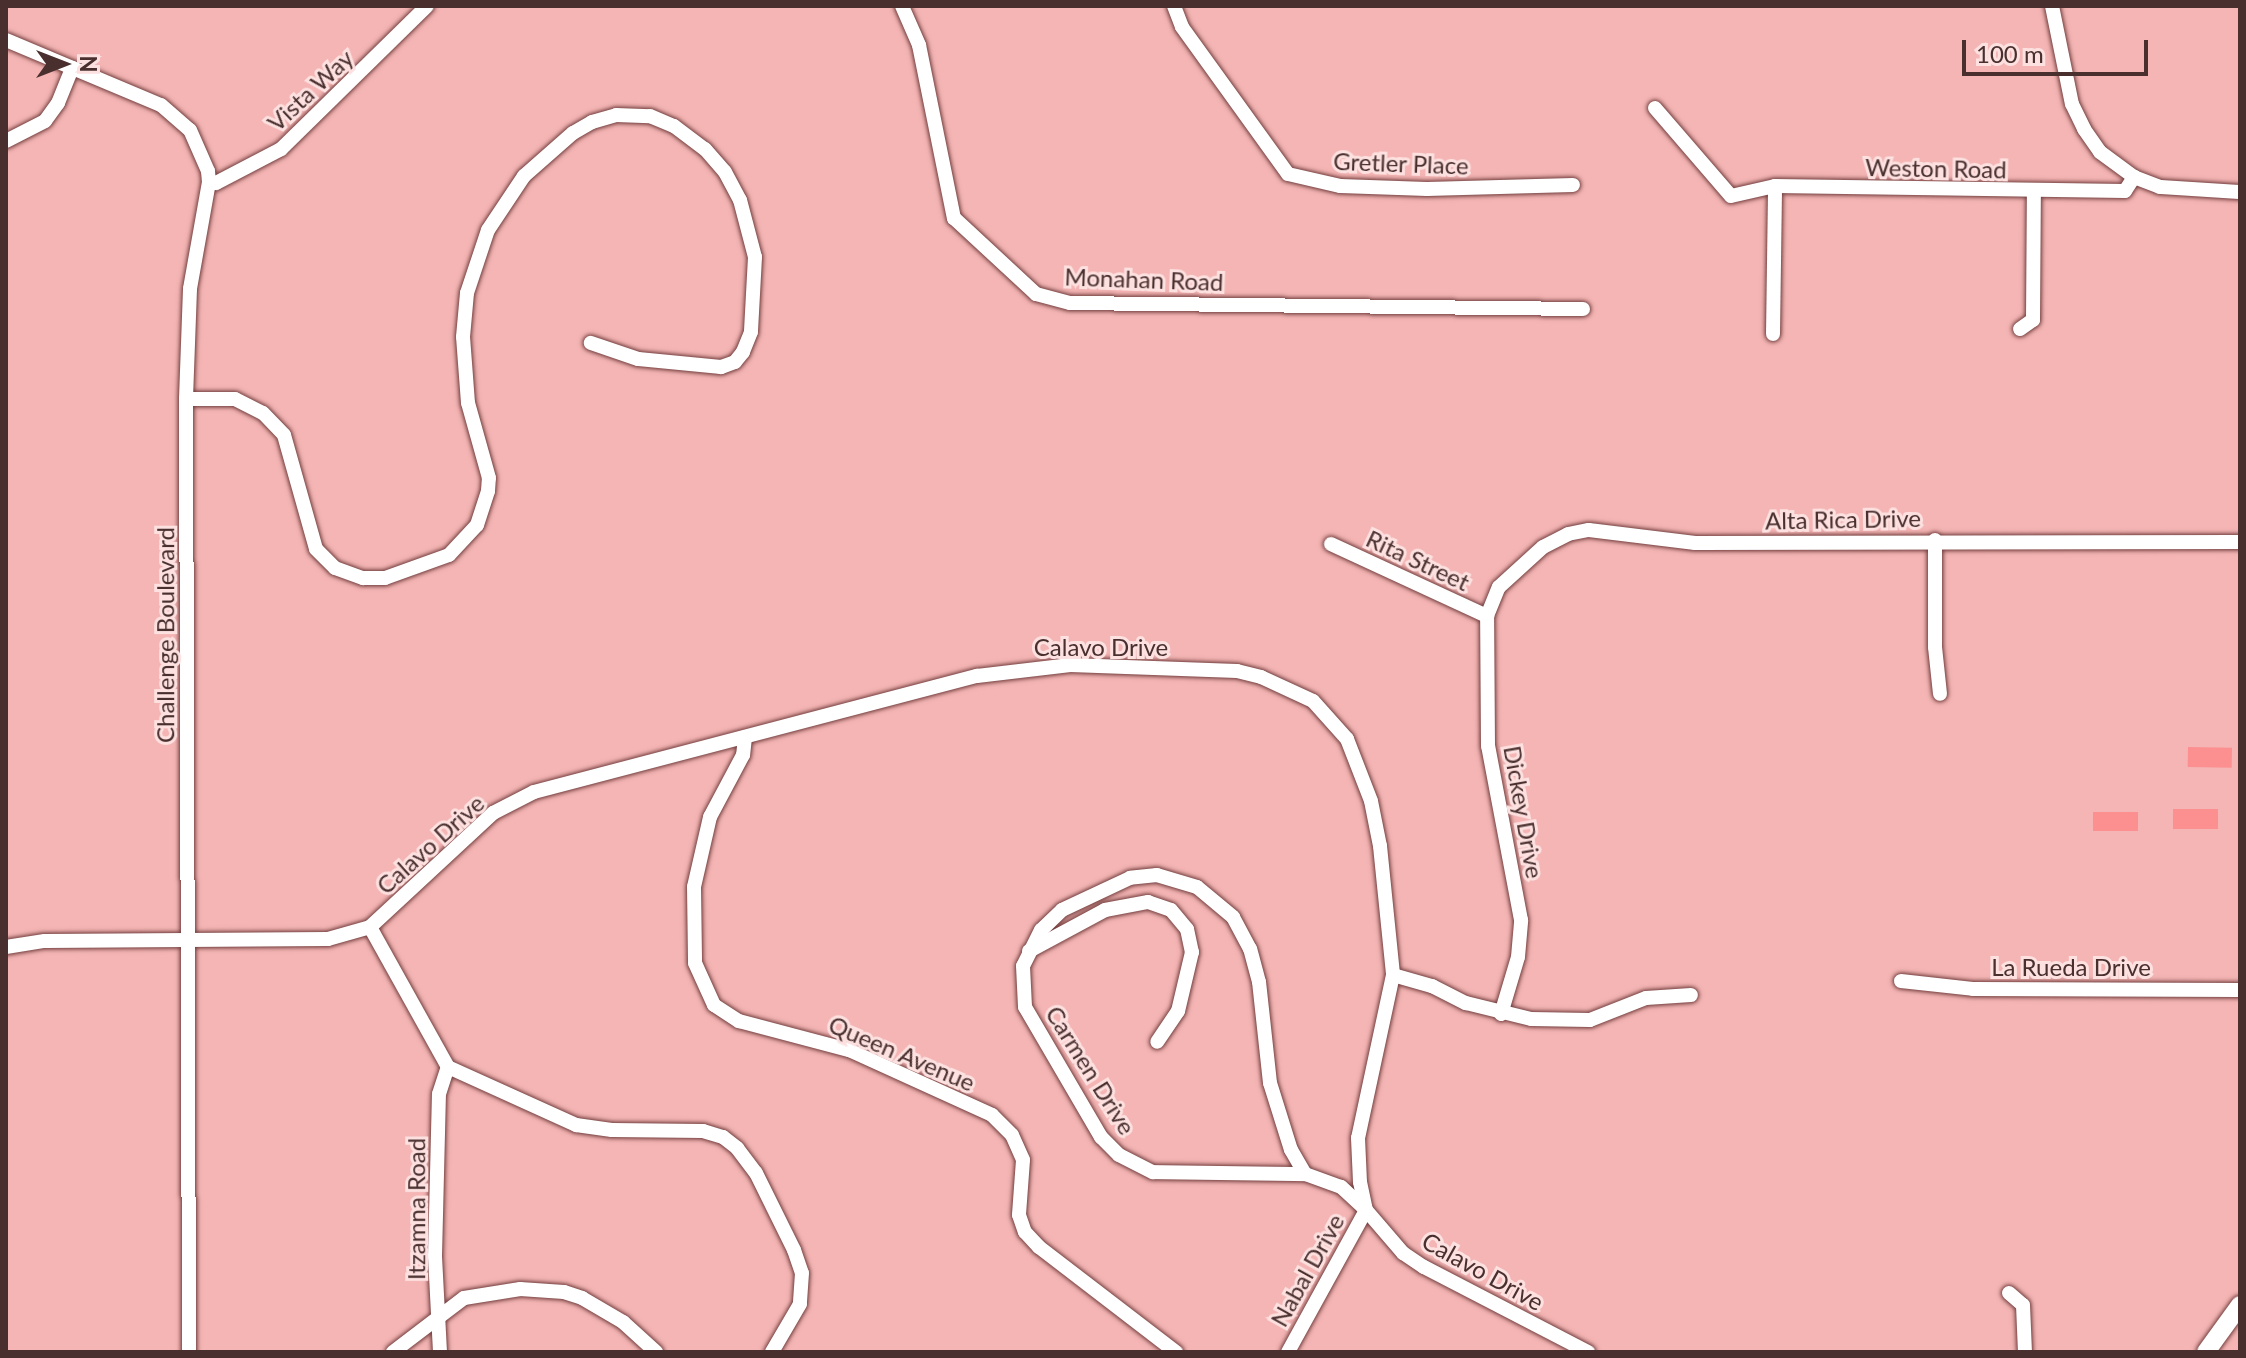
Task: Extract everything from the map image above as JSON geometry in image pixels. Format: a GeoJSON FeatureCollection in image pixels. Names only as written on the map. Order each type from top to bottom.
{"type":"FeatureCollection","features":[{"type":"Feature","properties":{"kind":"main road"},"geometry":{"type":"LineString","coordinates":[[2206,1352],[2240,1305]]}},
{"type":"Feature","properties":{"kind":"street","name":"Vista Way"},"geometry":{"type":"LineString","coordinates":[[209,182],[216,183],[281,149],[427,6]]}},
{"type":"Feature","properties":{"kind":"street","name":"Monahan Road"},"geometry":{"type":"LineString","coordinates":[[902,6],[919,45],[954,218],[1036,294],[1070,303],[1583,309]]}},
{"type":"Feature","properties":{"kind":"street","name":"Gretler Place"},"geometry":{"type":"LineString","coordinates":[[1174,6],[1182,27],[1288,174],[1353,187],[1427,189],[1573,185]]}},
{"type":"Feature","properties":{"kind":"street"},"geometry":{"type":"LineString","coordinates":[[2052,6],[2077,117],[2100,152],[2134,177],[2174,190],[2240,192]]}},
{"type":"Feature","properties":{"kind":"street","name":"Challenge Boulevard"},"geometry":{"type":"LineString","coordinates":[[6,40],[172,112],[197,140],[209,182],[190,289],[186,399],[189,1352]]}},
{"type":"Feature","properties":{"kind":"street"},"geometry":{"type":"LineString","coordinates":[[6,141],[45,121],[58,103],[72,68]]}},
{"type":"Feature","properties":{"kind":"street","name":"Weston Road"},"geometry":{"type":"LineString","coordinates":[[1655,108],[1731,196],[1775,186],[2125,191],[2134,177]]}},
{"type":"Feature","properties":{"kind":"street"},"geometry":{"type":"LineString","coordinates":[[186,399],[235,399],[263,413],[284,435],[316,549],[335,568],[363,578],[385,578],[449,555],[477,525],[488,491],[489,478],[468,403],[463,337],[472,271],[488,230],[524,176],[573,133],[592,122],[616,115],[650,116],[674,126],[705,149],[725,172],[740,200],[755,257],[751,332],[735,362],[721,367],[638,359],[591,343]]}},
{"type":"Feature","properties":{"kind":"street"},"geometry":{"type":"LineString","coordinates":[[1773,334],[1775,186]]}},
{"type":"Feature","properties":{"kind":"street"},"geometry":{"type":"LineString","coordinates":[[2020,329],[2033,320],[2034,191]]}},
{"type":"Feature","properties":{"kind":"street","name":"Alta Rica Drive"},"geometry":{"type":"LineString","coordinates":[[1487,616],[1499,587],[1520,564],[1558,538],[1578,531],[1599,530],[1695,543],[1935,540],[2240,542]]}},
{"type":"Feature","properties":{"kind":"street"},"geometry":{"type":"LineString","coordinates":[[1935,540],[1935,647],[1940,694]]}},
{"type":"Feature","properties":{"kind":"street","name":"Rita Street"},"geometry":{"type":"LineString","coordinates":[[1331,544],[1487,616]]}},
{"type":"Feature","properties":{"kind":"street","name":"Dickey Drive"},"geometry":{"type":"LineString","coordinates":[[1487,616],[1488,746],[1521,920],[1518,957],[1501,1014]]}},
{"type":"Feature","properties":{"kind":"street","name":"Calavo Drive"},"geometry":{"type":"LineString","coordinates":[[6,947],[45,941],[328,939],[370,927],[493,813],[534,792],[892,701],[977,676],[1037,666],[1204,669],[1261,677],[1313,701],[1347,739],[1359,762],[1380,846],[1393,975],[1358,1138],[1360,1182],[1366,1210],[1403,1253],[1424,1267],[1586,1352]]}},
{"type":"Feature","properties":{"kind":"street","name":"Queen Avenue"},"geometry":{"type":"LineString","coordinates":[[745,737],[743,755],[710,817],[694,887],[695,963],[714,1005],[739,1021],[849,1050],[992,1115],[1012,1135],[1023,1160],[1019,1215],[1025,1232],[1039,1247],[1176,1352]]}},
{"type":"Feature","properties":{"kind":"street","name":"Carmen Drive"},"geometry":{"type":"LineString","coordinates":[[1305,1174],[1275,1108],[1259,982],[1250,949],[1233,917],[1187,882],[1157,875],[1130,878],[1062,910],[1041,930],[1028,951],[1022,987],[1031,1022],[1101,1137],[1119,1155],[1153,1172],[1305,1174],[1341,1187],[1366,1210]]}},
{"type":"Feature","properties":{"kind":"street"},"geometry":{"type":"LineString","coordinates":[[1028,951],[1105,910],[1148,902],[1171,910],[1187,929],[1192,952],[1178,1011],[1157,1042]]}},
{"type":"Feature","properties":{"kind":"street"},"geometry":{"type":"LineString","coordinates":[[370,927],[448,1067],[576,1125],[612,1130],[703,1131],[731,1143],[756,1173],[802,1273],[800,1304],[772,1352]]}},
{"type":"Feature","properties":{"kind":"street"},"geometry":{"type":"LineString","coordinates":[[1393,975],[1501,1014],[1531,1019],[1590,1020],[1646,998],[1691,995]]}},
{"type":"Feature","properties":{"kind":"street","name":"La Rueda Drive"},"geometry":{"type":"LineString","coordinates":[[1901,981],[1973,989],[2240,990]]}},
{"type":"Feature","properties":{"kind":"street","name":"Itzamna Road"},"geometry":{"type":"LineString","coordinates":[[440,1352],[435,1256],[439,1094],[448,1067]]}},
{"type":"Feature","properties":{"kind":"street","name":"Nabal Drive"},"geometry":{"type":"LineString","coordinates":[[1288,1352],[1366,1210]]}},
{"type":"Feature","properties":{"kind":"street"},"geometry":{"type":"LineString","coordinates":[[393,1352],[464,1298],[485,1292],[520,1289],[564,1292],[602,1308],[656,1352]]}},
{"type":"Feature","properties":{"kind":"street"},"geometry":{"type":"LineString","coordinates":[[2009,1293],[2023,1305],[2025,1352]]}},
{"type":"Feature","properties":{"kind":"shaded area"},"geometry":{"type":"Polygon","coordinates":[[[2188,747],[2232,748],[2232,768],[2188,767],[2188,747]]]}},
{"type":"Feature","properties":{"kind":"shaded area"},"geometry":{"type":"Polygon","coordinates":[[[2173,809],[2218,809],[2218,829],[2173,829],[2173,809]]]}},
{"type":"Feature","properties":{"kind":"shaded area"},"geometry":{"type":"Polygon","coordinates":[[[2093,812],[2138,812],[2138,831],[2093,831],[2093,812]]]}}]}
